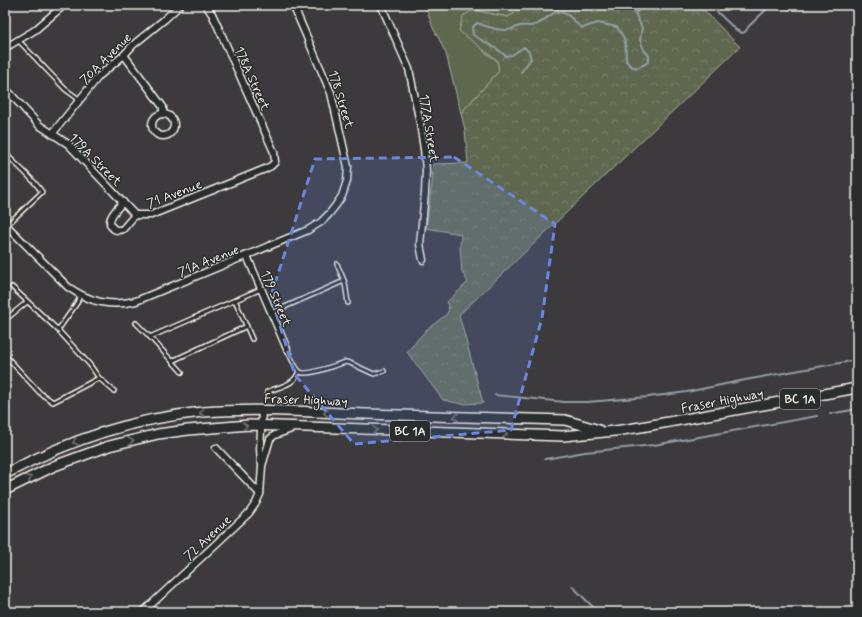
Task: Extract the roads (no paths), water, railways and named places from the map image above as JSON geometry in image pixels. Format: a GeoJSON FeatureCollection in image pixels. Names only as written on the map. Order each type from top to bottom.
{"type":"FeatureCollection","features":[{"type":"Feature","properties":{"kind":"main road","name":"Fraser Highway"},"geometry":{"type":"LineString","coordinates":[[5,490],[54,466],[109,446],[158,434],[201,428],[261,426],[563,436],[615,431],[711,416],[857,388]]}},
{"type":"Feature","properties":{"kind":"main road","name":"Fraser Highway"},"geometry":{"type":"LineString","coordinates":[[5,474],[75,442],[136,424],[202,412],[262,411],[565,420],[600,430],[615,431]]}},
{"type":"Feature","properties":{"kind":"street"},"geometry":{"type":"LineString","coordinates":[[5,48],[19,41],[35,30],[64,5]]}},
{"type":"Feature","properties":{"kind":"street","name":"70A Avenue"},"geometry":{"type":"LineString","coordinates":[[52,134],[99,76],[180,5]]}},
{"type":"Feature","properties":{"kind":"street","name":"178A Street"},"geometry":{"type":"LineString","coordinates":[[206,5],[219,29],[270,145],[275,157],[275,162]]}},
{"type":"Feature","properties":{"kind":"street","name":"178 Street"},"geometry":{"type":"LineString","coordinates":[[293,5],[329,86],[346,154],[348,167],[347,181]]}},
{"type":"Feature","properties":{"kind":"street","name":"177A Street"},"geometry":{"type":"LineString","coordinates":[[381,5],[409,69],[423,143],[426,170],[420,244],[423,260]]}},
{"type":"Feature","properties":{"kind":"street"},"geometry":{"type":"LineString","coordinates":[[124,55],[163,107],[163,114]]}},
{"type":"Feature","properties":{"kind":"street","name":"179A Street"},"geometry":{"type":"LineString","coordinates":[[5,88],[39,125],[68,144],[135,215]]}},
{"type":"Feature","properties":{"kind":"street","name":"71 Avenue"},"geometry":{"type":"LineString","coordinates":[[123,202],[111,217],[110,222],[112,228],[118,230],[123,229],[135,215],[151,215],[265,169],[275,162]]}},
{"type":"Feature","properties":{"kind":"street","name":"71A Avenue"},"geometry":{"type":"LineString","coordinates":[[6,225],[68,287],[80,295],[108,304],[121,304],[136,301],[308,230],[321,222],[336,206],[342,196],[347,181]]}},
{"type":"Feature","properties":{"kind":"street","name":"179 Street"},"geometry":{"type":"LineString","coordinates":[[247,256],[287,349]]}},
{"type":"Feature","properties":{"kind":"street","name":"72 Avenue"},"geometry":{"type":"LineString","coordinates":[[143,612],[249,513],[256,503],[260,494],[262,466],[260,449],[262,411]]}},
{"type":"Feature","properties":{"kind":"street","name":"72 Avenue"},"geometry":{"type":"LineString","coordinates":[[262,466],[270,439],[275,435],[295,428]]}},
{"type":"Feature","properties":{"kind":"street"},"geometry":{"type":"LineString","coordinates":[[216,448],[260,494]]}},
{"type":"Feature","properties":{"kind":"lane"},"geometry":{"type":"LineString","coordinates":[[19,41],[65,89],[80,100]]}},
{"type":"Feature","properties":{"kind":"lane"},"geometry":{"type":"LineString","coordinates":[[5,153],[20,169],[35,181],[42,192],[6,225]]}},
{"type":"Feature","properties":{"kind":"lane"},"geometry":{"type":"LineString","coordinates":[[337,264],[344,281],[348,303]]}},
{"type":"Feature","properties":{"kind":"lane"},"geometry":{"type":"LineString","coordinates":[[271,313],[344,281]]}},
{"type":"Feature","properties":{"kind":"lane"},"geometry":{"type":"LineString","coordinates":[[12,287],[58,330],[90,365],[99,378],[114,391]]}},
{"type":"Feature","properties":{"kind":"lane"},"geometry":{"type":"LineString","coordinates":[[150,337],[261,289]]}},
{"type":"Feature","properties":{"kind":"lane"},"geometry":{"type":"LineString","coordinates":[[58,330],[77,303],[80,295]]}},
{"type":"Feature","properties":{"kind":"lane"},"geometry":{"type":"LineString","coordinates":[[235,300],[252,339]]}},
{"type":"Feature","properties":{"kind":"lane"},"geometry":{"type":"LineString","coordinates":[[5,320],[27,302]]}},
{"type":"Feature","properties":{"kind":"lane"},"geometry":{"type":"LineString","coordinates":[[136,323],[182,372]]}},
{"type":"Feature","properties":{"kind":"lane"},"geometry":{"type":"LineString","coordinates":[[172,361],[247,326]]}},
{"type":"Feature","properties":{"kind":"lane"},"geometry":{"type":"LineString","coordinates":[[287,349],[299,371],[303,373],[310,373],[346,362],[350,362],[374,374],[384,371]]}},
{"type":"Feature","properties":{"kind":"lane"},"geometry":{"type":"LineString","coordinates":[[5,355],[40,394],[53,402],[99,378]]}},
{"type":"Feature","properties":{"kind":"lane"},"geometry":{"type":"LineString","coordinates":[[267,392],[277,387],[289,384],[298,376],[299,371]]}},
{"type":"Feature","properties":{"kind":"waterway"},"geometry":{"type":"LineString","coordinates":[[521,72],[531,59],[529,52],[524,47],[512,55],[506,56],[473,35],[472,28],[477,23],[496,29],[509,30],[520,26],[535,25],[553,14],[561,12],[568,15],[582,28],[598,23],[617,27],[621,32],[626,47],[626,61],[631,66],[637,68],[649,61],[649,56],[644,50],[640,40],[642,28],[635,13],[646,5]]}},
{"type":"Feature","properties":{"kind":"waterway"},"geometry":{"type":"LineString","coordinates":[[710,5],[736,30],[742,33],[745,32],[749,26],[771,5]]}},
{"type":"Feature","properties":{"kind":"waterway"},"geometry":{"type":"LineString","coordinates":[[495,395],[564,402],[587,402],[648,397],[687,392],[857,360]]}},
{"type":"Feature","properties":{"kind":"waterway"},"geometry":{"type":"LineString","coordinates":[[830,414],[857,409]]}},
{"type":"Feature","properties":{"kind":"waterway"},"geometry":{"type":"LineString","coordinates":[[545,459],[585,452],[654,445],[817,416]]}},
{"type":"Feature","properties":{"kind":"waterway"},"geometry":{"type":"LineString","coordinates":[[572,586],[598,612]]}}]}
